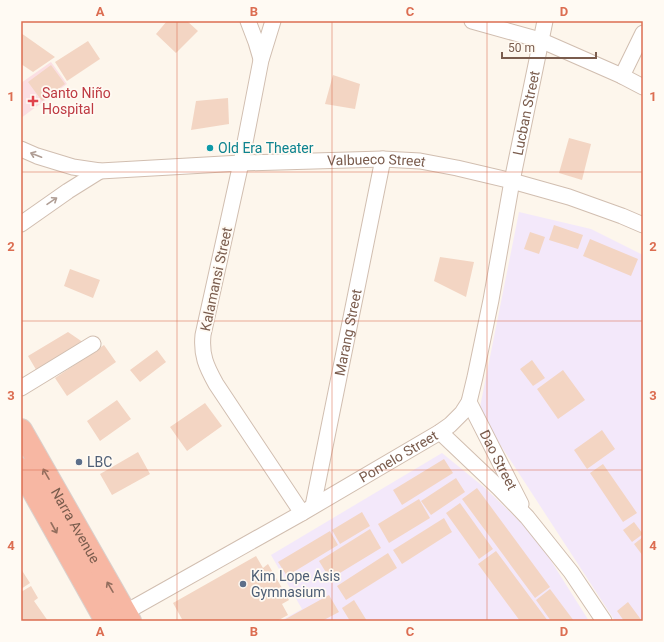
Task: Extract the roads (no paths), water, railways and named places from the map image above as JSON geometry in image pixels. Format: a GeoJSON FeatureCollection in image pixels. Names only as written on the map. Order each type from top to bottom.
{"type":"FeatureCollection","features":[{"type":"Feature","properties":{"kind":"highway","name":"Narra Avenue"},"geometry":{"type":"LineString","coordinates":[[21,430],[118,619]]}},
{"type":"Feature","properties":{"kind":"highway","name":"Narra Avenue"},"geometry":{"type":"LineString","coordinates":[[21,470],[118,619]]}},
{"type":"Feature","properties":{"kind":"street"},"geometry":{"type":"LineString","coordinates":[[248,21],[261,60]]}},
{"type":"Feature","properties":{"kind":"street","name":"Kalamansi Street"},"geometry":{"type":"LineString","coordinates":[[273,21],[261,60],[241,163],[203,334],[202,346],[208,369],[216,384],[307,509]]}},
{"type":"Feature","properties":{"kind":"street"},"geometry":{"type":"LineString","coordinates":[[472,21],[540,40],[622,76],[643,87]]}},
{"type":"Feature","properties":{"kind":"street","name":"Lucban Street"},"geometry":{"type":"LineString","coordinates":[[512,181],[545,21]]}},
{"type":"Feature","properties":{"kind":"street"},"geometry":{"type":"LineString","coordinates":[[622,76],[643,33]]}},
{"type":"Feature","properties":{"kind":"street","name":"Valbueco Street"},"geometry":{"type":"LineString","coordinates":[[21,149],[37,156],[72,167],[100,171],[241,163],[383,159],[420,161],[512,181],[569,197],[643,225]]}},
{"type":"Feature","properties":{"kind":"street","name":"Marang Street"},"geometry":{"type":"LineString","coordinates":[[307,509],[383,159]]}},
{"type":"Feature","properties":{"kind":"street","name":"Valbueco Street"},"geometry":{"type":"LineString","coordinates":[[21,224],[68,191],[100,171]]}},
{"type":"Feature","properties":{"kind":"street","name":"Pomelo Street"},"geometry":{"type":"LineString","coordinates":[[118,619],[440,432],[450,426],[462,413],[469,402],[475,377],[491,300],[512,181]]}},
{"type":"Feature","properties":{"kind":"street"},"geometry":{"type":"LineString","coordinates":[[21,388],[94,344]]}},
{"type":"Feature","properties":{"kind":"street","name":"Dao Street"},"geometry":{"type":"LineString","coordinates":[[469,402],[527,517]]}},
{"type":"Feature","properties":{"kind":"street","name":"Dao Street"},"geometry":{"type":"LineString","coordinates":[[440,432],[527,517],[571,572],[604,621]]}},
{"type":"Feature","properties":{"kind":"place","name":"Santo Niño Hospital"},"geometry":{"type":"Point","coordinates":[33,101]}},
{"type":"Feature","properties":{"kind":"place","name":"Old Era Theater"},"geometry":{"type":"Point","coordinates":[210,148]}},
{"type":"Feature","properties":{"kind":"place","name":"LBC"},"geometry":{"type":"Point","coordinates":[79,462]}},
{"type":"Feature","properties":{"kind":"place","name":"Kim Lope Asis Gymnasium"},"geometry":{"type":"Point","coordinates":[243,584]}}]}
